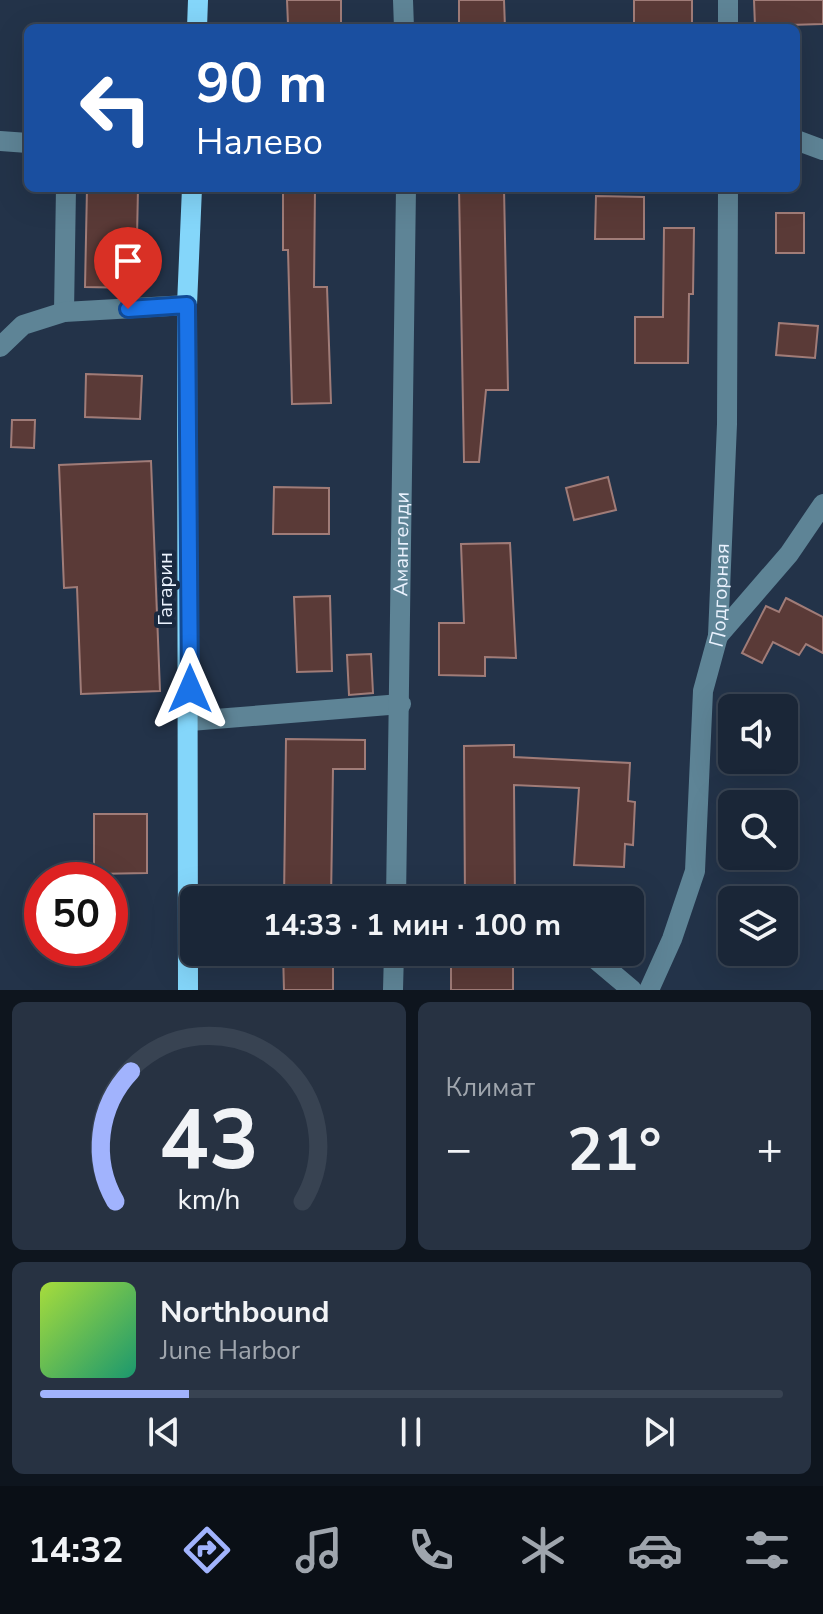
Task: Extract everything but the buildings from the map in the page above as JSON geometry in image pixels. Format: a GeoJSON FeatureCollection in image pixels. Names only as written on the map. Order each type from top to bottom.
{"type":"FeatureCollection","features":[{"type":"Feature","properties":{"kind":"main road"},"geometry":{"type":"LineString","coordinates":[[197,24],[198,0]]}},
{"type":"Feature","properties":{"kind":"main road","name":"Гагарин"},"geometry":{"type":"LineString","coordinates":[[188,990],[187,305],[192,192]]}},
{"type":"Feature","properties":{"kind":"street"},"geometry":{"type":"LineString","coordinates":[[403,0],[404,24]]}},
{"type":"Feature","properties":{"kind":"street"},"geometry":{"type":"LineString","coordinates":[[728,0],[728,24]]}},
{"type":"Feature","properties":{"kind":"street"},"geometry":{"type":"LineString","coordinates":[[0,141],[24,143]]}},
{"type":"Feature","properties":{"kind":"street"},"geometry":{"type":"LineString","coordinates":[[800,141],[823,150]]}},
{"type":"Feature","properties":{"kind":"street"},"geometry":{"type":"LineString","coordinates":[[64,312],[66,192]]}},
{"type":"Feature","properties":{"kind":"street","name":"Амангелди"},"geometry":{"type":"LineString","coordinates":[[396,886],[406,192]]}},
{"type":"Feature","properties":{"kind":"street","name":"Подгорная"},"geometry":{"type":"LineString","coordinates":[[649,990],[672,939],[695,871],[703,691],[718,636],[727,424],[728,192]]}},
{"type":"Feature","properties":{"kind":"street"},"geometry":{"type":"LineString","coordinates":[[0,347],[23,325],[64,312],[187,305]]}},
{"type":"Feature","properties":{"kind":"street"},"geometry":{"type":"LineString","coordinates":[[718,636],[789,554],[823,504]]}},
{"type":"Feature","properties":{"kind":"street"},"geometry":{"type":"LineString","coordinates":[[190,721],[401,704]]}},
{"type":"Feature","properties":{"kind":"street"},"geometry":{"type":"LineString","coordinates":[[393,990],[394,966]]}},
{"type":"Feature","properties":{"kind":"street"},"geometry":{"type":"LineString","coordinates":[[604,966],[632,990]]}},
{"type":"Feature","properties":{"kind":"route"},"geometry":{"type":"LineString","coordinates":[[128,309],[187,305],[190,689]]}}]}
